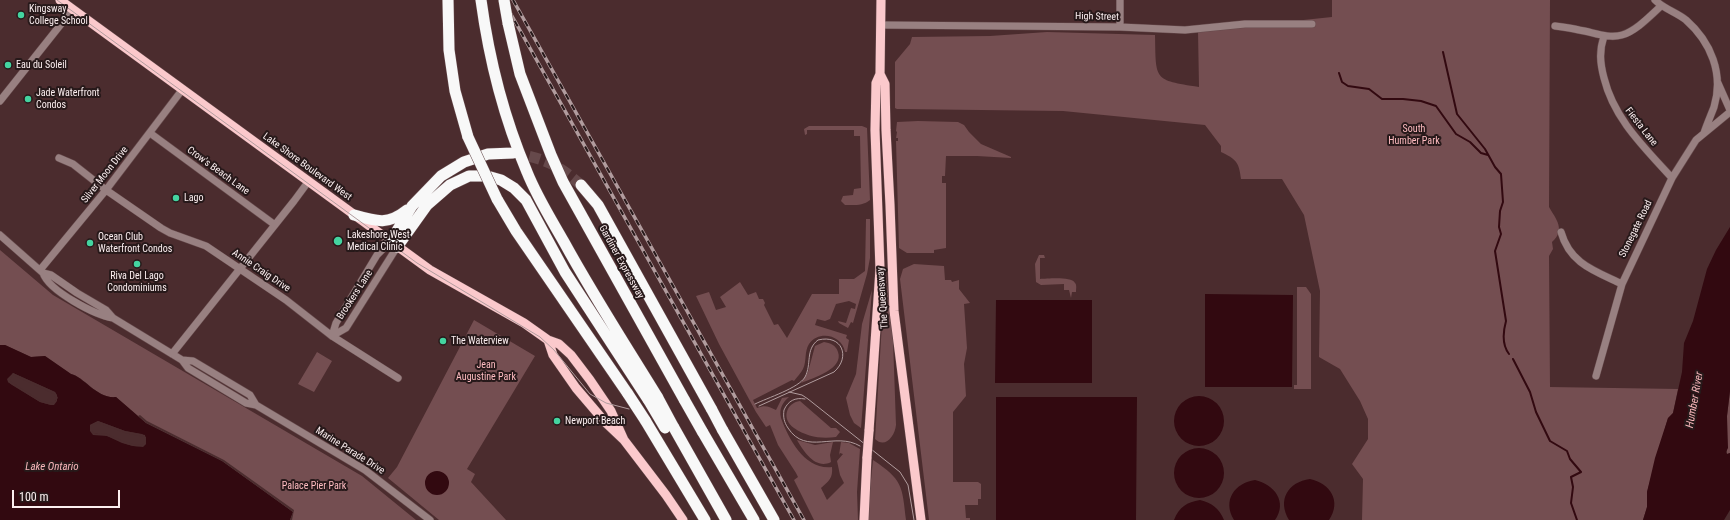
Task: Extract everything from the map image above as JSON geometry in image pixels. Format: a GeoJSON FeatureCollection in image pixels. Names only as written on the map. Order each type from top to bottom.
{"type":"FeatureCollection","features":[{"type":"Feature","properties":{"kind":"highway"},"geometry":{"type":"LineString","coordinates":[[448,0],[449,50],[455,91],[468,137],[497,199],[538,263],[645,420],[705,520]]}},
{"type":"Feature","properties":{"kind":"highway"},"geometry":{"type":"LineString","coordinates":[[481,0],[494,71],[506,114],[527,172],[540,200],[653,400],[726,520]]}},
{"type":"Feature","properties":{"kind":"highway","name":"Gardiner Expressway"},"geometry":{"type":"LineString","coordinates":[[504,0],[520,74],[550,155],[563,182],[685,401],[754,520]]}},
{"type":"Feature","properties":{"kind":"highway"},"geometry":{"type":"LineString","coordinates":[[354,215],[388,221],[396,219],[412,206],[441,176],[464,162],[488,154],[513,154]]}},
{"type":"Feature","properties":{"kind":"highway"},"geometry":{"type":"LineString","coordinates":[[394,244],[427,205],[450,185],[469,176],[487,176],[502,180],[514,188],[526,200],[564,272],[653,400]]}},
{"type":"Feature","properties":{"kind":"highway"},"geometry":{"type":"LineString","coordinates":[[581,185],[598,205],[774,520]]}},
{"type":"Feature","properties":{"kind":"highway"},"geometry":{"type":"LineString","coordinates":[[394,244],[412,206]]}},
{"type":"Feature","properties":{"kind":"main road","name":"Lake Shore Boulevard West"},"geometry":{"type":"LineString","coordinates":[[60,0],[394,244],[441,276],[524,323],[548,340],[559,344],[579,365],[611,411],[624,440]]}},
{"type":"Feature","properties":{"kind":"main road","name":"The Queensway"},"geometry":{"type":"LineString","coordinates":[[864,520],[880,269],[875,123],[876,83],[880,74],[881,0]]}},
{"type":"Feature","properties":{"kind":"main road","name":"The Queensway"},"geometry":{"type":"LineString","coordinates":[[880,74],[885,84],[894,311],[921,520]]}},
{"type":"Feature","properties":{"kind":"main road","name":"Lake Shore Boulevard West"},"geometry":{"type":"LineString","coordinates":[[548,340],[553,355],[576,388],[605,422],[624,440],[683,520]]}},
{"type":"Feature","properties":{"kind":"street"},"geometry":{"type":"LineString","coordinates":[[1120,0],[1120,27]]}},
{"type":"Feature","properties":{"kind":"street"},"geometry":{"type":"LineString","coordinates":[[1655,0],[1661,6],[1685,20],[1703,39],[1713,58],[1718,83],[1730,110]]}},
{"type":"Feature","properties":{"kind":"street"},"geometry":{"type":"LineString","coordinates":[[1554,26],[1604,36],[1623,35],[1661,6]]}},
{"type":"Feature","properties":{"kind":"street"},"geometry":{"type":"LineString","coordinates":[[0,101],[73,9]]}},
{"type":"Feature","properties":{"kind":"street","name":"High Street"},"geometry":{"type":"LineString","coordinates":[[881,25],[1120,27],[1185,30],[1244,24],[1312,24]]}},
{"type":"Feature","properties":{"kind":"street","name":"Fiesta Lane"},"geometry":{"type":"LineString","coordinates":[[1604,36],[1601,45],[1600,64],[1612,104],[1630,131],[1672,178]]}},
{"type":"Feature","properties":{"kind":"street"},"geometry":{"type":"LineString","coordinates":[[1704,133],[1714,107],[1718,83]]}},
{"type":"Feature","properties":{"kind":"street","name":"Silver Moon Drive"},"geometry":{"type":"LineString","coordinates":[[41,272],[182,90]]}},
{"type":"Feature","properties":{"kind":"street","name":"Stonegate Road"},"geometry":{"type":"LineString","coordinates":[[1596,376],[1622,284],[1672,178],[1696,140],[1730,110]]}},
{"type":"Feature","properties":{"kind":"street","name":"Crow's Beach Lane"},"geometry":{"type":"LineString","coordinates":[[150,133],[275,225]]}},
{"type":"Feature","properties":{"kind":"street","name":"Annie Craig Drive"},"geometry":{"type":"LineString","coordinates":[[59,158],[73,164],[106,190],[161,228],[170,233],[206,246],[286,300],[332,336],[398,378]]}},
{"type":"Feature","properties":{"kind":"street"},"geometry":{"type":"LineString","coordinates":[[172,354],[308,182]]}},
{"type":"Feature","properties":{"kind":"street"},"geometry":{"type":"LineString","coordinates":[[1561,232],[1566,247],[1575,258],[1591,269],[1622,284]]}},
{"type":"Feature","properties":{"kind":"street","name":"Marine Parade Drive"},"geometry":{"type":"LineString","coordinates":[[0,235],[41,272],[51,275],[77,293],[106,310],[113,318],[182,360],[188,368],[246,403],[256,405],[365,470],[430,520]]}},
{"type":"Feature","properties":{"kind":"street","name":"Brookers Lane"},"geometry":{"type":"LineString","coordinates":[[332,336],[346,328],[394,244]]}},
{"type":"Feature","properties":{"kind":"street","name":"Brookers Lane"},"geometry":{"type":"LineString","coordinates":[[332,336],[336,323],[377,255],[394,244]]}},
{"type":"Feature","properties":{"kind":"green space","name":"South Humber Park"},"geometry":{"type":"Polygon","coordinates":[[[1332,0],[1550,0],[1549,207],[1557,220],[1559,229],[1556,238],[1552,242],[1553,249],[1549,256],[1550,387],[1678,389],[1673,413],[1668,418],[1647,492],[1647,507],[1643,520],[1362,520],[1363,479],[1352,464],[1368,439],[1368,419],[1360,401],[1340,369],[1319,357],[1320,291],[1304,215],[1282,179],[1241,179],[1236,162],[1221,152],[1221,146],[1205,125],[1063,111],[895,108],[895,62],[910,44],[912,37],[990,36],[1047,32],[1155,35],[1157,69],[1160,75],[1173,82],[1199,87],[1198,31],[1332,17],[1332,0]]]}},
{"type":"Feature","properties":{"kind":"green space"},"geometry":{"type":"Polygon","coordinates":[[[897,122],[958,122],[964,125],[981,144],[1011,157],[946,156],[945,176],[942,176],[942,183],[946,183],[946,248],[934,250],[934,253],[907,253],[899,248],[896,141],[898,141],[898,138],[896,138],[897,122]]]}},
{"type":"Feature","properties":{"kind":"green space"},"geometry":{"type":"Polygon","coordinates":[[[809,126],[862,126],[867,128],[870,200],[855,205],[845,205],[841,201],[843,196],[853,195],[854,189],[861,188],[860,136],[854,136],[854,130],[807,130],[807,134],[805,135],[804,129],[809,126]]]}},
{"type":"Feature","properties":{"kind":"green space"},"geometry":{"type":"Polygon","coordinates":[[[866,219],[870,219],[870,258],[853,323],[851,322],[848,328],[838,321],[846,323],[851,308],[855,309],[856,304],[849,301],[836,304],[830,319],[825,321],[817,319],[815,325],[847,335],[846,338],[849,340],[847,352],[845,352],[843,346],[835,338],[830,336],[818,337],[809,344],[803,369],[794,381],[792,380],[753,400],[757,408],[766,406],[776,410],[782,398],[789,397],[782,406],[780,415],[784,427],[794,444],[806,459],[814,464],[822,467],[832,467],[830,479],[821,488],[827,500],[844,483],[840,475],[837,461],[843,454],[840,453],[839,455],[841,442],[849,443],[860,449],[857,492],[858,520],[814,520],[794,480],[798,477],[796,473],[778,445],[770,425],[766,427],[756,412],[719,344],[696,296],[709,292],[716,310],[726,307],[720,297],[740,282],[748,295],[756,292],[759,299],[763,299],[765,303],[764,305],[774,325],[778,324],[787,338],[812,294],[839,294],[839,279],[854,279],[865,271],[866,219]]]}},
{"type":"Feature","properties":{"kind":"green space","name":"Palace Pier Park"},"geometry":{"type":"Polygon","coordinates":[[[0,250],[53,295],[362,476],[416,520],[290,520],[293,512],[222,461],[146,423],[116,397],[103,395],[45,356],[31,357],[5,345],[0,345],[0,250]]]}},
{"type":"Feature","properties":{"kind":"green space"},"geometry":{"type":"Polygon","coordinates":[[[1039,255],[1044,255],[1045,258],[1040,258],[1040,279],[1053,278],[1069,279],[1073,281],[1076,285],[1076,292],[1072,292],[1071,298],[1069,290],[1064,290],[1064,284],[1041,285],[1036,282],[1035,264],[1039,255]]]}},
{"type":"Feature","properties":{"kind":"green space"},"geometry":{"type":"Polygon","coordinates":[[[914,264],[944,266],[945,280],[951,280],[952,282],[959,280],[959,289],[970,303],[964,304],[967,348],[964,364],[966,396],[953,412],[953,482],[978,482],[981,484],[981,499],[978,499],[978,505],[965,505],[966,518],[970,518],[970,520],[929,520],[900,279],[903,269],[914,264]]]}},
{"type":"Feature","properties":{"kind":"green space"},"geometry":{"type":"Polygon","coordinates":[[[885,273],[893,340],[896,425],[892,437],[886,442],[882,443],[875,439],[885,273]]]}},
{"type":"Feature","properties":{"kind":"green space"},"geometry":{"type":"Polygon","coordinates":[[[1297,287],[1306,287],[1311,294],[1311,389],[1294,389],[1294,385],[1297,385],[1297,287]]]}},
{"type":"Feature","properties":{"kind":"green space"},"geometry":{"type":"Polygon","coordinates":[[[872,290],[861,428],[854,423],[850,415],[846,398],[856,374],[862,324],[872,290]]]}},
{"type":"Feature","properties":{"kind":"green space","name":"Jean Augustine Park"},"geometry":{"type":"Polygon","coordinates":[[[474,320],[535,356],[467,469],[475,474],[471,482],[506,520],[439,520],[388,478],[397,467],[474,320]]]}},
{"type":"Feature","properties":{"kind":"green space"},"geometry":{"type":"Polygon","coordinates":[[[824,342],[836,348],[839,358],[832,368],[826,372],[801,383],[808,372],[815,346],[824,342]]]}},
{"type":"Feature","properties":{"kind":"green space"},"geometry":{"type":"Polygon","coordinates":[[[317,352],[332,361],[314,392],[298,384],[317,352]]]}},
{"type":"Feature","properties":{"kind":"green space"},"geometry":{"type":"Polygon","coordinates":[[[1730,391],[1730,453],[1727,454],[1727,416],[1730,391]]]}},
{"type":"Feature","properties":{"kind":"green space"},"geometry":{"type":"Polygon","coordinates":[[[800,401],[831,428],[836,428],[840,432],[836,437],[825,438],[809,435],[799,431],[790,424],[786,416],[787,412],[791,405],[800,401]]]}},
{"type":"Feature","properties":{"kind":"green space"},"geometry":{"type":"Polygon","coordinates":[[[797,440],[815,445],[833,442],[830,455],[831,462],[820,464],[815,462],[803,450],[797,440]]]}},
{"type":"Feature","properties":{"kind":"green space"},"geometry":{"type":"Polygon","coordinates":[[[873,460],[896,479],[902,491],[906,520],[868,520],[873,460]]]}},
{"type":"Feature","properties":{"kind":"water","name":"Humber River"},"geometry":{"type":"Polygon","coordinates":[[[1730,227],[1730,391],[1727,416],[1728,448],[1726,452],[1727,454],[1730,453],[1730,510],[1724,520],[1643,520],[1647,507],[1647,492],[1655,458],[1668,418],[1673,413],[1682,372],[1684,343],[1693,321],[1707,269],[1716,250],[1730,227]]]}},
{"type":"Feature","properties":{"kind":"water"},"geometry":{"type":"Polygon","coordinates":[[[1205,294],[1293,295],[1292,387],[1205,387],[1205,294]]]}},
{"type":"Feature","properties":{"kind":"water"},"geometry":{"type":"Polygon","coordinates":[[[996,300],[1092,300],[1092,383],[995,383],[996,300]]]}},
{"type":"Feature","properties":{"kind":"water","name":"Lake Ontario"},"geometry":{"type":"Polygon","coordinates":[[[0,345],[5,345],[31,357],[45,356],[103,395],[116,397],[146,423],[222,461],[293,512],[290,520],[0,520],[0,345]],[[13,373],[8,382],[40,402],[51,405],[58,398],[55,392],[13,373]],[[98,421],[90,425],[92,433],[105,435],[131,446],[141,446],[146,444],[146,437],[142,434],[125,431],[98,421]]]}},
{"type":"Feature","properties":{"kind":"water"},"geometry":{"type":"Polygon","coordinates":[[[1194,396],[1204,396],[1217,403],[1224,416],[1224,426],[1217,439],[1204,446],[1194,446],[1185,442],[1178,435],[1174,426],[1174,416],[1178,407],[1185,400],[1194,396]]]}},
{"type":"Feature","properties":{"kind":"water"},"geometry":{"type":"Polygon","coordinates":[[[996,397],[1137,397],[1136,520],[996,520],[996,397]]]}},
{"type":"Feature","properties":{"kind":"water"},"geometry":{"type":"Polygon","coordinates":[[[1194,448],[1204,448],[1217,455],[1224,468],[1224,478],[1217,491],[1204,498],[1194,498],[1185,494],[1178,487],[1174,478],[1174,468],[1178,459],[1185,452],[1194,448]]]}},
{"type":"Feature","properties":{"kind":"water"},"geometry":{"type":"Polygon","coordinates":[[[437,471],[442,472],[448,478],[448,488],[442,494],[437,495],[432,494],[426,488],[425,483],[426,478],[432,472],[437,471]]]}},
{"type":"Feature","properties":{"kind":"water"},"geometry":{"type":"Polygon","coordinates":[[[1310,479],[1323,484],[1332,494],[1334,500],[1333,513],[1329,520],[1289,520],[1284,506],[1287,493],[1296,484],[1310,479]]]}},
{"type":"Feature","properties":{"kind":"water"},"geometry":{"type":"Polygon","coordinates":[[[1255,480],[1268,485],[1277,495],[1280,507],[1279,513],[1275,520],[1234,520],[1229,506],[1232,494],[1242,485],[1255,480]]]}},
{"type":"Feature","properties":{"kind":"water"},"geometry":{"type":"Polygon","coordinates":[[[1200,500],[1215,507],[1220,512],[1224,520],[1174,520],[1181,508],[1191,502],[1200,500]]]}},
{"type":"Feature","properties":{"kind":"pier"},"geometry":{"type":"Polygon","coordinates":[[[13,373],[55,392],[57,395],[57,401],[54,405],[40,402],[12,385],[7,379],[13,373]],[[13,375],[10,381],[41,401],[51,403],[56,400],[54,394],[13,375]]]}},
{"type":"Feature","properties":{"kind":"pier"},"geometry":{"type":"Polygon","coordinates":[[[140,415],[147,421],[224,460],[294,510],[292,520],[290,520],[293,512],[222,461],[146,423],[138,416],[140,415]]]}},
{"type":"Feature","properties":{"kind":"pier"},"geometry":{"type":"Polygon","coordinates":[[[98,421],[125,431],[145,435],[146,444],[143,447],[133,446],[107,436],[93,435],[90,431],[90,425],[98,421]],[[98,423],[92,426],[94,433],[107,434],[133,444],[141,445],[144,443],[144,437],[125,433],[98,423]]]}},
{"type":"Feature","properties":{"kind":"waterway"},"geometry":{"type":"LineString","coordinates":[[1443,52],[1457,114],[1485,149],[1495,167],[1501,174],[1503,202],[1500,211],[1499,227],[1501,234],[1495,251],[1506,321],[1504,343],[1509,354]]}},
{"type":"Feature","properties":{"kind":"waterway"},"geometry":{"type":"LineString","coordinates":[[1339,73],[1342,82],[1348,86],[1369,89],[1382,99],[1421,101],[1436,106],[1456,134],[1470,142],[1481,153],[1488,155]]}},
{"type":"Feature","properties":{"kind":"waterway"},"geometry":{"type":"LineString","coordinates":[[1513,359],[1530,392],[1536,412],[1550,441],[1567,451],[1570,459],[1581,472],[1571,477],[1573,487],[1571,503],[1577,520]]}},
{"type":"Feature","properties":{"kind":"tunnel"},"geometry":{"type":"LineString","coordinates":[[513,153],[534,157],[550,163],[581,185]]}},
{"type":"Feature","properties":{"kind":"tram line"},"geometry":{"type":"LineString","coordinates":[[57,0],[417,263],[540,337],[554,350],[590,394],[606,403],[629,409]]}},
{"type":"Feature","properties":{"kind":"tram line"},"geometry":{"type":"LineString","coordinates":[[755,404],[790,389],[802,381],[807,372],[811,348],[818,340],[833,340],[841,348],[843,354],[842,360],[834,372],[759,406]]}},
{"type":"Feature","properties":{"kind":"tram line"},"geometry":{"type":"LineString","coordinates":[[789,392],[802,395],[808,399],[900,472],[908,485],[914,520]]}},
{"type":"Feature","properties":{"kind":"tram line"},"geometry":{"type":"LineString","coordinates":[[805,399],[792,400],[784,410],[786,424],[795,436],[803,441],[841,441],[850,442],[860,446]]}},
{"type":"Feature","properties":{"kind":"railway"},"geometry":{"type":"LineString","coordinates":[[503,0],[794,520]]}},
{"type":"Feature","properties":{"kind":"railway"},"geometry":{"type":"LineString","coordinates":[[513,0],[804,520]]}},
{"type":"Feature","properties":{"kind":"place","name":"Kingsway College School"},"geometry":{"type":"Point","coordinates":[21,15]}},
{"type":"Feature","properties":{"kind":"place","name":"Eau du Soleil"},"geometry":{"type":"Point","coordinates":[8,65]}},
{"type":"Feature","properties":{"kind":"place","name":"Jade Waterfront Condos"},"geometry":{"type":"Point","coordinates":[28,99]}},
{"type":"Feature","properties":{"kind":"place","name":"Lago"},"geometry":{"type":"Point","coordinates":[176,198]}},
{"type":"Feature","properties":{"kind":"place","name":"Lakeshore West Medical Clinic"},"geometry":{"type":"Point","coordinates":[338,241]}},
{"type":"Feature","properties":{"kind":"place","name":"Ocean Club Waterfront Condos"},"geometry":{"type":"Point","coordinates":[90,243]}},
{"type":"Feature","properties":{"kind":"place","name":"Riva Del Lago Condominiums"},"geometry":{"type":"Point","coordinates":[137,264]}},
{"type":"Feature","properties":{"kind":"place","name":"The Waterview"},"geometry":{"type":"Point","coordinates":[443,341]}},
{"type":"Feature","properties":{"kind":"place","name":"Newport Beach"},"geometry":{"type":"Point","coordinates":[557,421]}}]}
